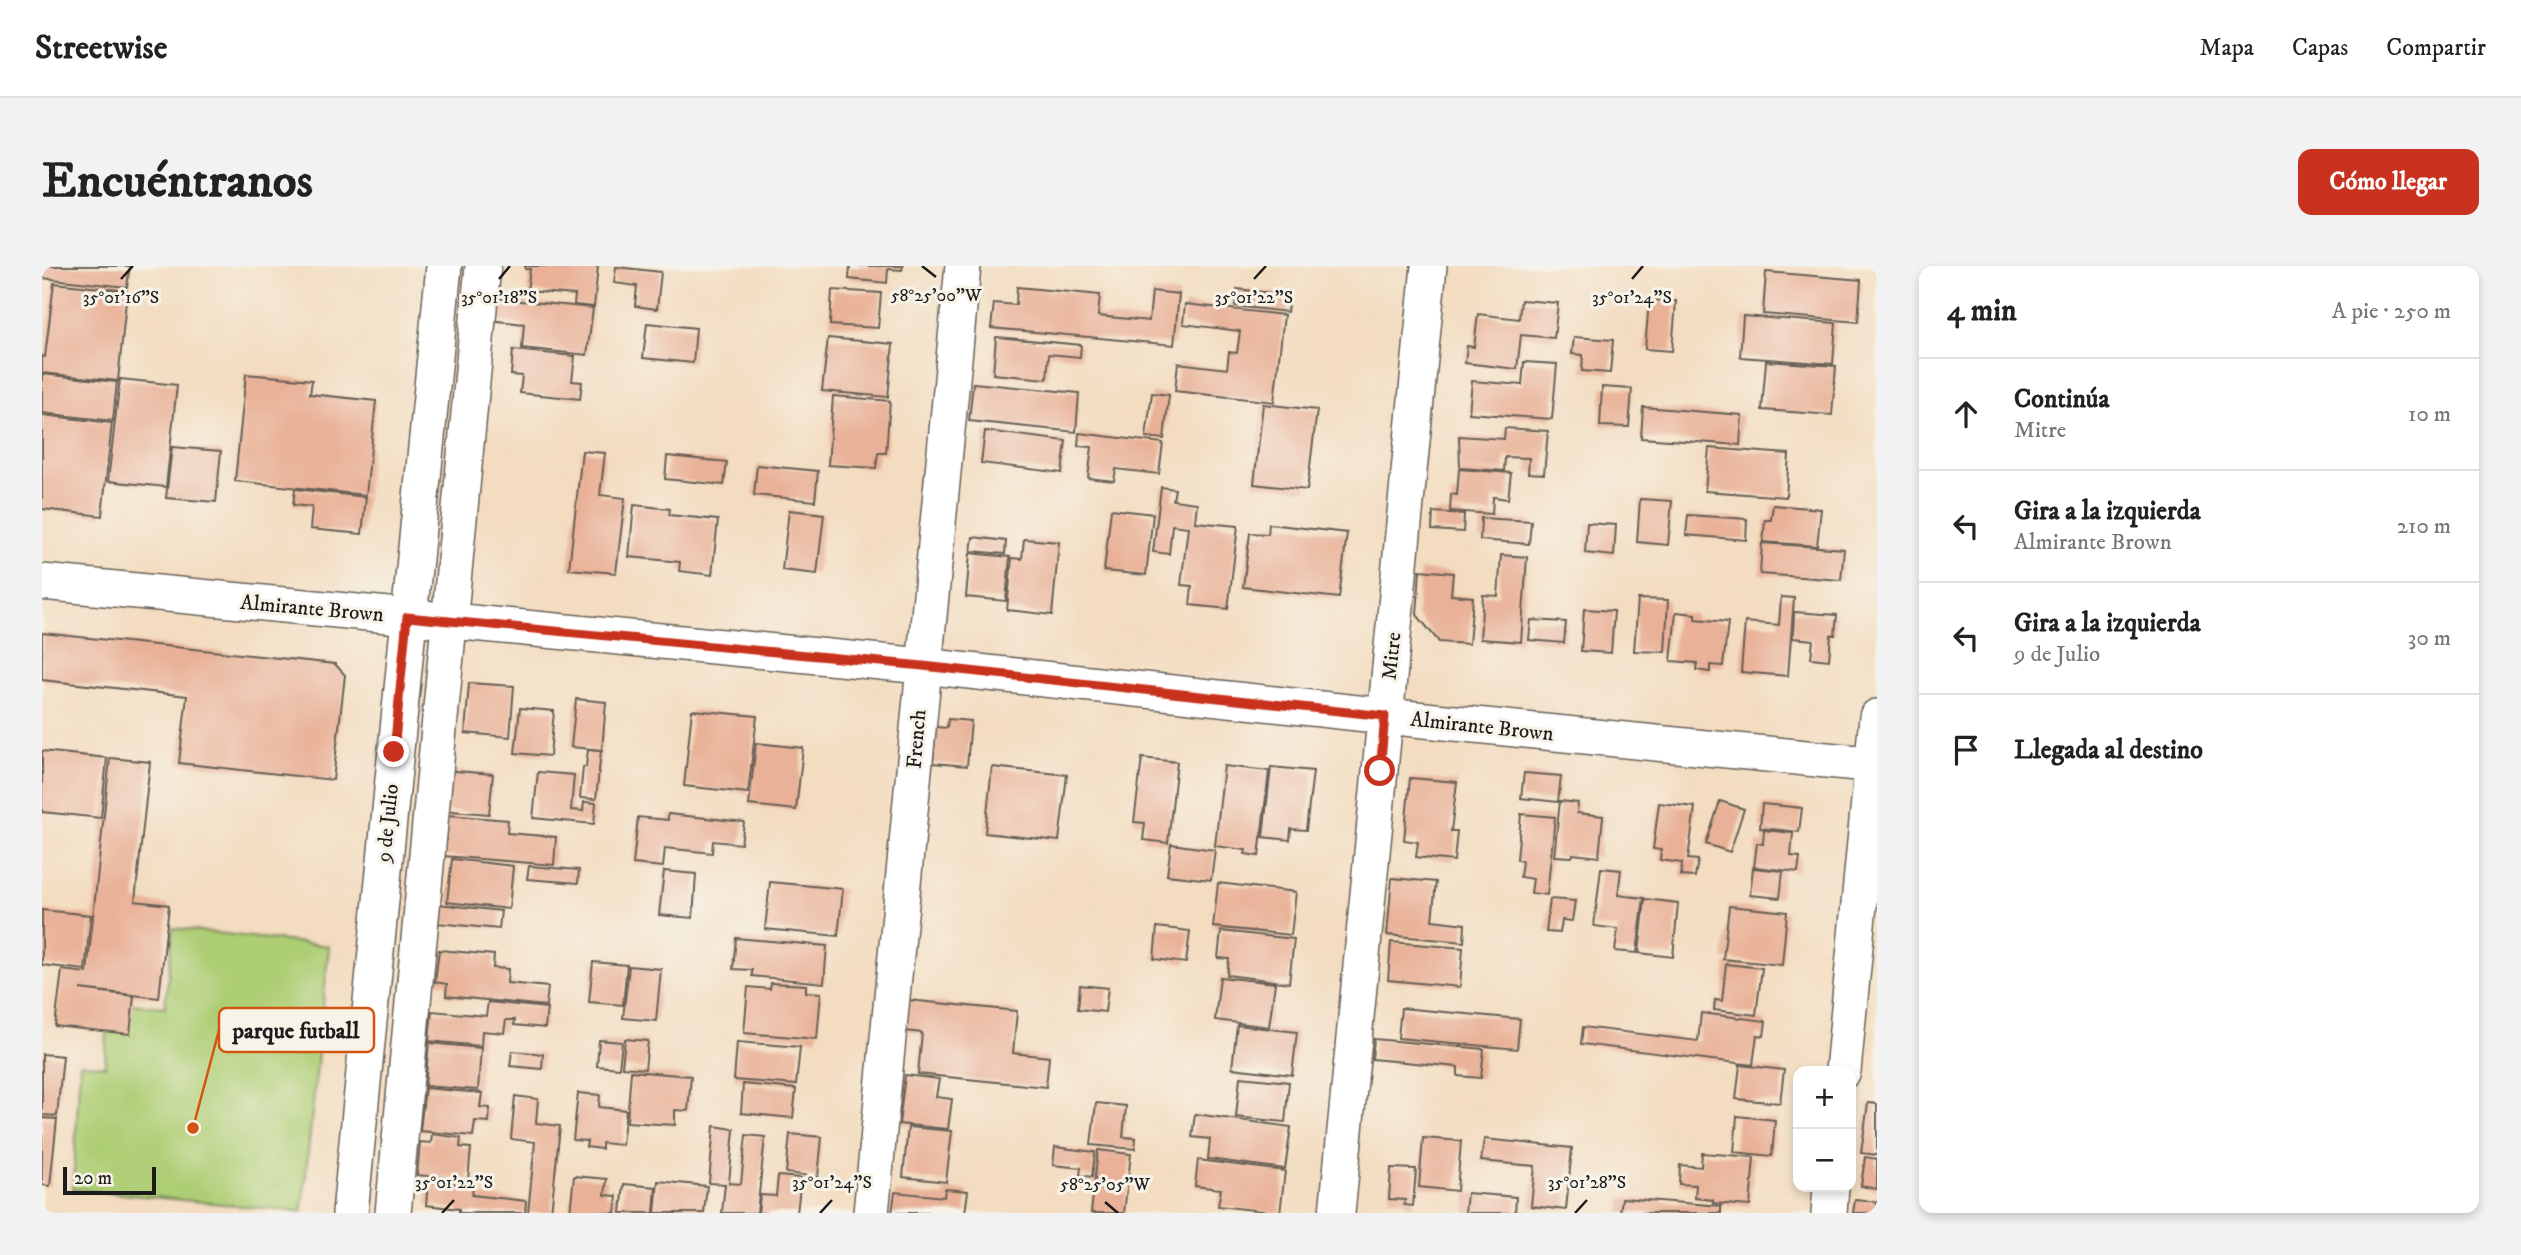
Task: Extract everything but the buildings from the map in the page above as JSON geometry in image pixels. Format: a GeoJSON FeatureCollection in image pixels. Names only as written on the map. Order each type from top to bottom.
{"type":"FeatureCollection","features":[{"type":"Feature","properties":{"kind":"street","name":"9 de Julio"},"geometry":{"type":"LineString","coordinates":[[350,1213],[443,266]]}},
{"type":"Feature","properties":{"kind":"street","name":"9 de Julio"},"geometry":{"type":"LineString","coordinates":[[393,1213],[447,622],[483,266]]}},
{"type":"Feature","properties":{"kind":"street","name":"French"},"geometry":{"type":"LineString","coordinates":[[871,1213],[963,266]]}},
{"type":"Feature","properties":{"kind":"street","name":"Mitre"},"geometry":{"type":"LineString","coordinates":[[1338,1213],[1429,266]]}},
{"type":"Feature","properties":{"kind":"street","name":"Almirante Brown"},"geometry":{"type":"LineString","coordinates":[[42,582],[923,666],[1875,765]]}},
{"type":"Feature","properties":{"kind":"street"},"geometry":{"type":"LineString","coordinates":[[1844,1066],[1875,765],[1877,717]]}},
{"type":"Feature","properties":{"kind":"street"},"geometry":{"type":"LineString","coordinates":[[1829,1213],[1831,1192]]}},
{"type":"Feature","properties":{"kind":"green space"},"geometry":{"type":"Polygon","coordinates":[[[173,928],[329,946],[302,1212],[73,1189],[80,1063],[105,1066],[109,1002],[165,1007],[173,928]]]}},
{"type":"Feature","properties":{"kind":"place","name":"parque futball"},"geometry":{"type":"Point","coordinates":[193,1128]}},
{"type":"Feature","properties":{"kind":"route"},"geometry":{"type":"LineString","coordinates":[[394,752],[407,617],[923,666],[1385,716],[1380,771]]}}]}
